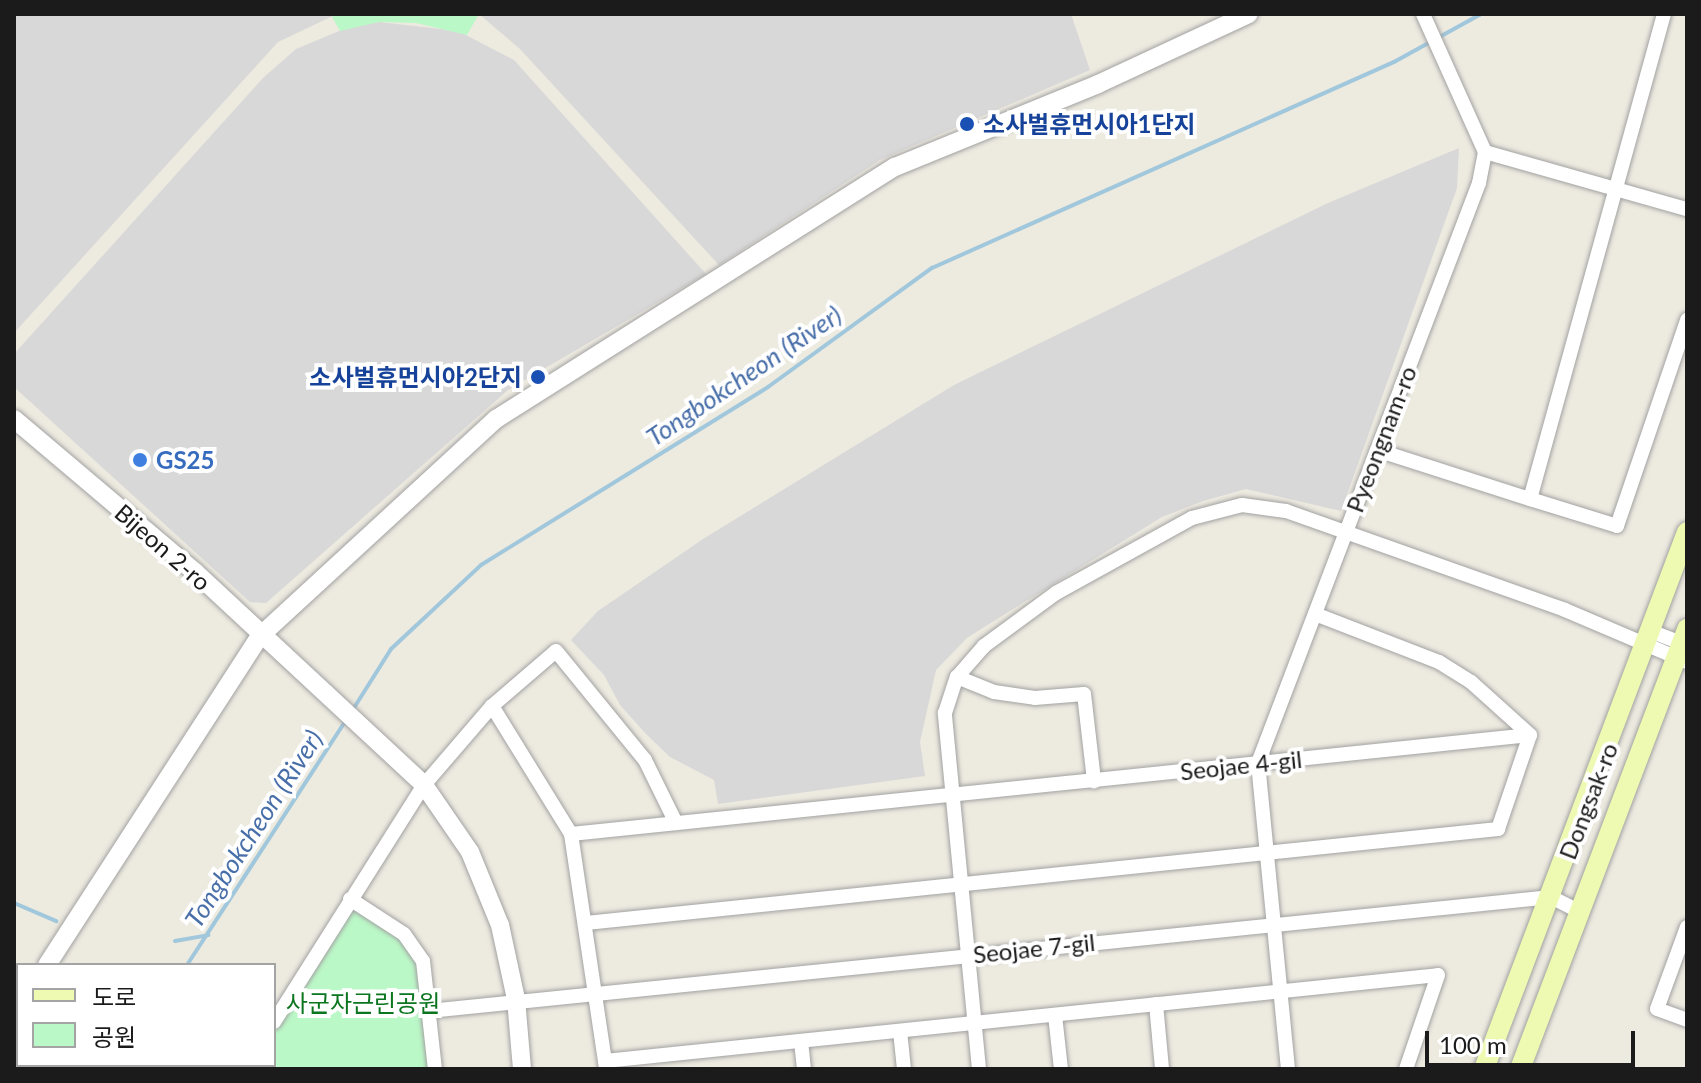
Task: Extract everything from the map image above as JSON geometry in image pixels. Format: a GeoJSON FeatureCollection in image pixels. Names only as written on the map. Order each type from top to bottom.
{"type":"FeatureCollection","features":[{"type":"Feature","properties":{"kind":"main road","name":"Dongsak-ro"},"geometry":{"type":"LineString","coordinates":[[1484,1069],[1687,532]]}},
{"type":"Feature","properties":{"kind":"main road","name":"Dongsak-ro"},"geometry":{"type":"LineString","coordinates":[[1520,1069],[1576,910],[1684,647]]}},
{"type":"Feature","properties":{"kind":"street"},"geometry":{"type":"LineString","coordinates":[[48,963],[259,637],[496,419],[554,380],[710,288],[895,167],[1098,84],[1249,14]]}},
{"type":"Feature","properties":{"kind":"street"},"geometry":{"type":"LineString","coordinates":[[1423,14],[1485,152],[1687,209]]}},
{"type":"Feature","properties":{"kind":"street"},"geometry":{"type":"LineString","coordinates":[[1530,499],[1664,14]]}},
{"type":"Feature","properties":{"kind":"street","name":"Pyeongnam-ro"},"geometry":{"type":"LineString","coordinates":[[1258,763],[1479,183],[1485,152]]}},
{"type":"Feature","properties":{"kind":"street"},"geometry":{"type":"LineString","coordinates":[[1377,450],[1617,526],[1687,320]]}},
{"type":"Feature","properties":{"kind":"street","name":"Bijeon 2-ro"},"geometry":{"type":"LineString","coordinates":[[14,419],[195,572],[259,637],[424,785]]}},
{"type":"Feature","properties":{"kind":"street"},"geometry":{"type":"LineString","coordinates":[[979,1069],[945,713],[957,677],[984,646],[1056,593],[1192,518],[1242,505],[1286,511],[1565,610],[1684,647]]}},
{"type":"Feature","properties":{"kind":"street"},"geometry":{"type":"LineString","coordinates":[[586,923],[961,887],[1498,829],[1530,735],[1471,682],[1439,662],[1315,614]]}},
{"type":"Feature","properties":{"kind":"street"},"geometry":{"type":"LineString","coordinates":[[276,1019],[424,785],[492,706],[556,651],[645,760],[676,823]]}},
{"type":"Feature","properties":{"kind":"street"},"geometry":{"type":"LineString","coordinates":[[957,677],[994,692],[1035,698],[1084,694],[1094,781]]}},
{"type":"Feature","properties":{"kind":"street"},"geometry":{"type":"LineString","coordinates":[[492,706],[571,834],[606,1065],[801,1041],[1438,975],[1406,1069]]}},
{"type":"Feature","properties":{"kind":"street","name":"Seojae 4-gil"},"geometry":{"type":"LineString","coordinates":[[571,834],[1530,735]]}},
{"type":"Feature","properties":{"kind":"street"},"geometry":{"type":"LineString","coordinates":[[1258,763],[1277,922],[1288,1069]]}},
{"type":"Feature","properties":{"kind":"street"},"geometry":{"type":"LineString","coordinates":[[424,785],[470,852],[500,925],[516,999],[522,1069]]}},
{"type":"Feature","properties":{"kind":"street"},"geometry":{"type":"LineString","coordinates":[[1551,897],[1576,910]]}},
{"type":"Feature","properties":{"kind":"street","name":"Seojae 7-gil"},"geometry":{"type":"LineString","coordinates":[[429,1011],[516,999],[1551,897]]}},
{"type":"Feature","properties":{"kind":"street"},"geometry":{"type":"LineString","coordinates":[[350,899],[404,934],[423,961],[435,1069]]}},
{"type":"Feature","properties":{"kind":"street"},"geometry":{"type":"LineString","coordinates":[[1687,927],[1657,1009],[1687,1020]]}},
{"type":"Feature","properties":{"kind":"street"},"geometry":{"type":"LineString","coordinates":[[1156,1004],[1162,1069]]}},
{"type":"Feature","properties":{"kind":"street"},"geometry":{"type":"LineString","coordinates":[[1055,1015],[1061,1069]]}},
{"type":"Feature","properties":{"kind":"street"},"geometry":{"type":"LineString","coordinates":[[900,1031],[904,1069]]}},
{"type":"Feature","properties":{"kind":"street"},"geometry":{"type":"LineString","coordinates":[[801,1041],[804,1069]]}},
{"type":"Feature","properties":{"kind":"street"},"geometry":{"type":"LineString","coordinates":[[700,1052],[702,1069]]}},
{"type":"Feature","properties":{"kind":"shaded area"},"geometry":{"type":"Polygon","coordinates":[[[14,14],[337,14],[278,42],[14,333],[14,14]]]}},
{"type":"Feature","properties":{"kind":"shaded area"},"geometry":{"type":"Polygon","coordinates":[[[479,14],[1071,14],[1090,70],[880,160],[719,265],[520,49],[479,14]]]}},
{"type":"Feature","properties":{"kind":"shaded area"},"geometry":{"type":"Polygon","coordinates":[[[379,22],[458,31],[514,60],[706,274],[508,390],[266,603],[250,602],[14,387],[14,354],[263,78],[296,49],[351,26],[379,22]]]}},
{"type":"Feature","properties":{"kind":"shaded area"},"geometry":{"type":"Polygon","coordinates":[[[1459,148],[1457,188],[1341,511],[1246,489],[1203,501],[1162,517],[967,638],[936,670],[920,742],[925,776],[718,804],[714,780],[670,757],[646,734],[620,705],[604,675],[571,640],[598,611],[703,539],[954,385],[1328,203],[1459,148]]]}},
{"type":"Feature","properties":{"kind":"green space"},"geometry":{"type":"Polygon","coordinates":[[[337,14],[479,14],[467,35],[416,23],[379,22],[340,31],[332,17],[337,14]]]}},
{"type":"Feature","properties":{"kind":"green space","name":"사군자근린공원"},"geometry":{"type":"Polygon","coordinates":[[[350,899],[404,934],[423,961],[435,1069],[244,1069],[276,1067],[276,1019],[350,899]]]}},
{"type":"Feature","properties":{"kind":"waterway","name":"Tongbokcheon (River)"},"geometry":{"type":"LineString","coordinates":[[352,711],[391,649],[481,565],[768,387],[932,268],[1394,62],[1481,14]]}},
{"type":"Feature","properties":{"kind":"waterway","name":"Tongbokcheon (River)"},"geometry":{"type":"LineString","coordinates":[[188,963],[347,719]]}},
{"type":"Feature","properties":{"kind":"waterway"},"geometry":{"type":"LineString","coordinates":[[14,903],[56,921]]}},
{"type":"Feature","properties":{"kind":"waterway"},"geometry":{"type":"LineString","coordinates":[[175,941],[208,935]]}},
{"type":"Feature","properties":{"kind":"place","name":"소사벌휴먼시아1단지"},"geometry":{"type":"Point","coordinates":[967,124]}},
{"type":"Feature","properties":{"kind":"place","name":"소사벌휴먼시아2단지"},"geometry":{"type":"Point","coordinates":[538,377]}},
{"type":"Feature","properties":{"kind":"place","name":"GS25"},"geometry":{"type":"Point","coordinates":[140,460]}}]}
